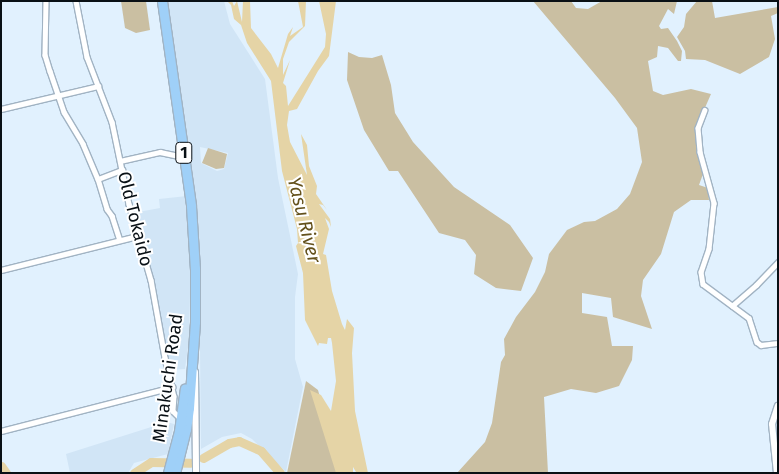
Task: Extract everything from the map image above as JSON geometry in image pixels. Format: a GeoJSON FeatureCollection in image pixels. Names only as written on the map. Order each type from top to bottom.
{"type":"FeatureCollection","features":[{"type":"Feature","properties":{"kind":"highway","name":"1"},"geometry":{"type":"LineString","coordinates":[[162,1],[193,232],[195,306]]}},
{"type":"Feature","properties":{"kind":"highway","name":"Minakuchi Road"},"geometry":{"type":"LineString","coordinates":[[172,470],[176,457],[194,353],[195,306]]}},
{"type":"Feature","properties":{"kind":"highway","name":"Minakuchi Road"},"geometry":{"type":"LineString","coordinates":[[185,408],[195,306]]}},
{"type":"Feature","properties":{"kind":"main road"},"geometry":{"type":"LineString","coordinates":[[194,353],[196,473]]}},
{"type":"Feature","properties":{"kind":"main road"},"geometry":{"type":"LineString","coordinates":[[777,473],[775,424],[778,406]]}},
{"type":"Feature","properties":{"kind":"main road"},"geometry":{"type":"LineString","coordinates":[[185,408],[196,426]]}},
{"type":"Feature","properties":{"kind":"street"},"geometry":{"type":"LineString","coordinates":[[46,1],[45,54],[64,112],[83,144],[98,178],[107,209],[112,216],[120,240]]}},
{"type":"Feature","properties":{"kind":"street","name":"Old Tokaido"},"geometry":{"type":"LineString","coordinates":[[76,1],[83,42],[112,122],[137,236],[151,280],[172,387],[185,408]]}},
{"type":"Feature","properties":{"kind":"street"},"geometry":{"type":"LineString","coordinates":[[1,109],[98,86]]}},
{"type":"Feature","properties":{"kind":"street"},"geometry":{"type":"LineString","coordinates":[[705,110],[698,128],[700,152],[714,203],[709,249],[701,277],[708,289],[752,322],[757,342],[760,345],[778,343]]}},
{"type":"Feature","properties":{"kind":"street"},"geometry":{"type":"LineString","coordinates":[[120,161],[160,152],[184,157]]}},
{"type":"Feature","properties":{"kind":"street"},"geometry":{"type":"LineString","coordinates":[[98,178],[122,170]]}},
{"type":"Feature","properties":{"kind":"street"},"geometry":{"type":"LineString","coordinates":[[1,270],[137,236]]}},
{"type":"Feature","properties":{"kind":"street"},"geometry":{"type":"LineString","coordinates":[[732,306],[756,286],[778,262]]}},
{"type":"Feature","properties":{"kind":"street"},"geometry":{"type":"LineString","coordinates":[[1,431],[172,387]]}},
{"type":"Feature","properties":{"kind":"street"},"geometry":{"type":"LineString","coordinates":[[185,408],[196,426]]}},
{"type":"Feature","properties":{"kind":"shaded area"},"geometry":{"type":"Polygon","coordinates":[[[121,1],[146,1],[150,30],[136,33],[125,28],[121,1]]]}},
{"type":"Feature","properties":{"kind":"shaded area"},"geometry":{"type":"Polygon","coordinates":[[[166,1],[224,1],[230,24],[265,79],[278,178],[298,274],[295,297],[295,359],[303,387],[286,472],[252,439],[241,433],[222,437],[201,449],[199,247],[189,159],[166,1]],[[200,147],[201,163],[217,171],[224,169],[228,153],[200,147]]]}},
{"type":"Feature","properties":{"kind":"shaded area"},"geometry":{"type":"Polygon","coordinates":[[[533,1],[571,1],[576,8],[588,9],[602,1],[677,1],[674,14],[668,9],[659,26],[661,29],[668,28],[677,41],[682,51],[681,61],[678,61],[668,48],[658,46],[657,57],[648,61],[653,91],[663,95],[691,89],[711,94],[697,126],[698,148],[703,174],[699,185],[708,188],[709,200],[691,200],[674,212],[661,254],[643,280],[641,296],[652,329],[613,317],[611,298],[582,293],[582,313],[607,317],[612,346],[633,346],[632,360],[619,386],[596,393],[571,389],[544,397],[548,473],[457,473],[485,442],[492,423],[501,362],[505,355],[504,339],[516,317],[535,292],[545,272],[549,254],[567,230],[584,222],[595,221],[617,209],[630,194],[642,162],[637,128],[615,98],[533,1]]]}},
{"type":"Feature","properties":{"kind":"shaded area"},"geometry":{"type":"Polygon","coordinates":[[[697,1],[712,1],[715,18],[778,7],[778,13],[771,16],[775,39],[769,57],[740,74],[705,60],[686,59],[685,51],[677,37],[684,27],[686,14],[697,1]]]}},
{"type":"Feature","properties":{"kind":"shaded area"},"geometry":{"type":"Polygon","coordinates":[[[348,52],[359,57],[372,58],[382,55],[391,85],[395,113],[413,142],[454,187],[510,225],[533,258],[521,291],[496,288],[474,274],[476,255],[465,240],[439,233],[398,171],[389,171],[364,130],[347,80],[348,52]]]}},
{"type":"Feature","properties":{"kind":"shaded area"},"geometry":{"type":"Polygon","coordinates":[[[208,148],[227,154],[224,168],[216,169],[202,163],[208,148]]]}},
{"type":"Feature","properties":{"kind":"shaded area"},"geometry":{"type":"Polygon","coordinates":[[[187,196],[191,248],[189,340],[185,369],[170,370],[166,357],[153,278],[133,213],[160,208],[159,199],[187,196]]]}},
{"type":"Feature","properties":{"kind":"shaded area"},"geometry":{"type":"Polygon","coordinates":[[[306,381],[318,390],[334,447],[337,473],[287,473],[306,381]]]}},
{"type":"Feature","properties":{"kind":"shaded area"},"geometry":{"type":"Polygon","coordinates":[[[167,422],[174,424],[168,454],[134,463],[128,473],[70,473],[66,454],[167,422]]]}},
{"type":"Feature","properties":{"kind":"water","name":"Yasu River"},"geometry":{"type":"Polygon","coordinates":[[[227,1],[232,1],[234,6],[237,1],[242,22],[243,1],[250,1],[251,28],[271,54],[278,68],[288,34],[293,27],[290,36],[303,27],[298,1],[306,1],[305,26],[289,42],[283,59],[283,75],[290,60],[283,83],[286,86],[288,106],[325,47],[326,34],[319,1],[336,1],[329,56],[318,71],[297,109],[289,111],[287,125],[290,142],[307,175],[301,134],[307,145],[309,166],[317,186],[316,194],[327,210],[323,205],[319,204],[330,219],[331,227],[325,218],[329,229],[323,254],[326,255],[332,291],[342,324],[345,330],[347,319],[354,328],[352,353],[355,411],[368,473],[356,472],[353,467],[353,473],[336,473],[310,390],[321,395],[331,411],[336,381],[331,338],[328,338],[327,344],[319,343],[318,346],[305,320],[303,273],[296,246],[298,243],[297,229],[282,171],[271,81],[247,43],[241,25],[234,19],[231,5],[227,1]]]}},
{"type":"Feature","properties":{"kind":"waterway"},"geometry":{"type":"LineString","coordinates":[[203,458],[229,443],[239,441],[261,451],[280,473]]}},
{"type":"Feature","properties":{"kind":"waterway"},"geometry":{"type":"LineString","coordinates":[[134,473],[151,462],[190,463]]}},
{"type":"Feature","properties":{"kind":"waterway"},"geometry":{"type":"LineString","coordinates":[[1,466],[6,473]]}}]}
